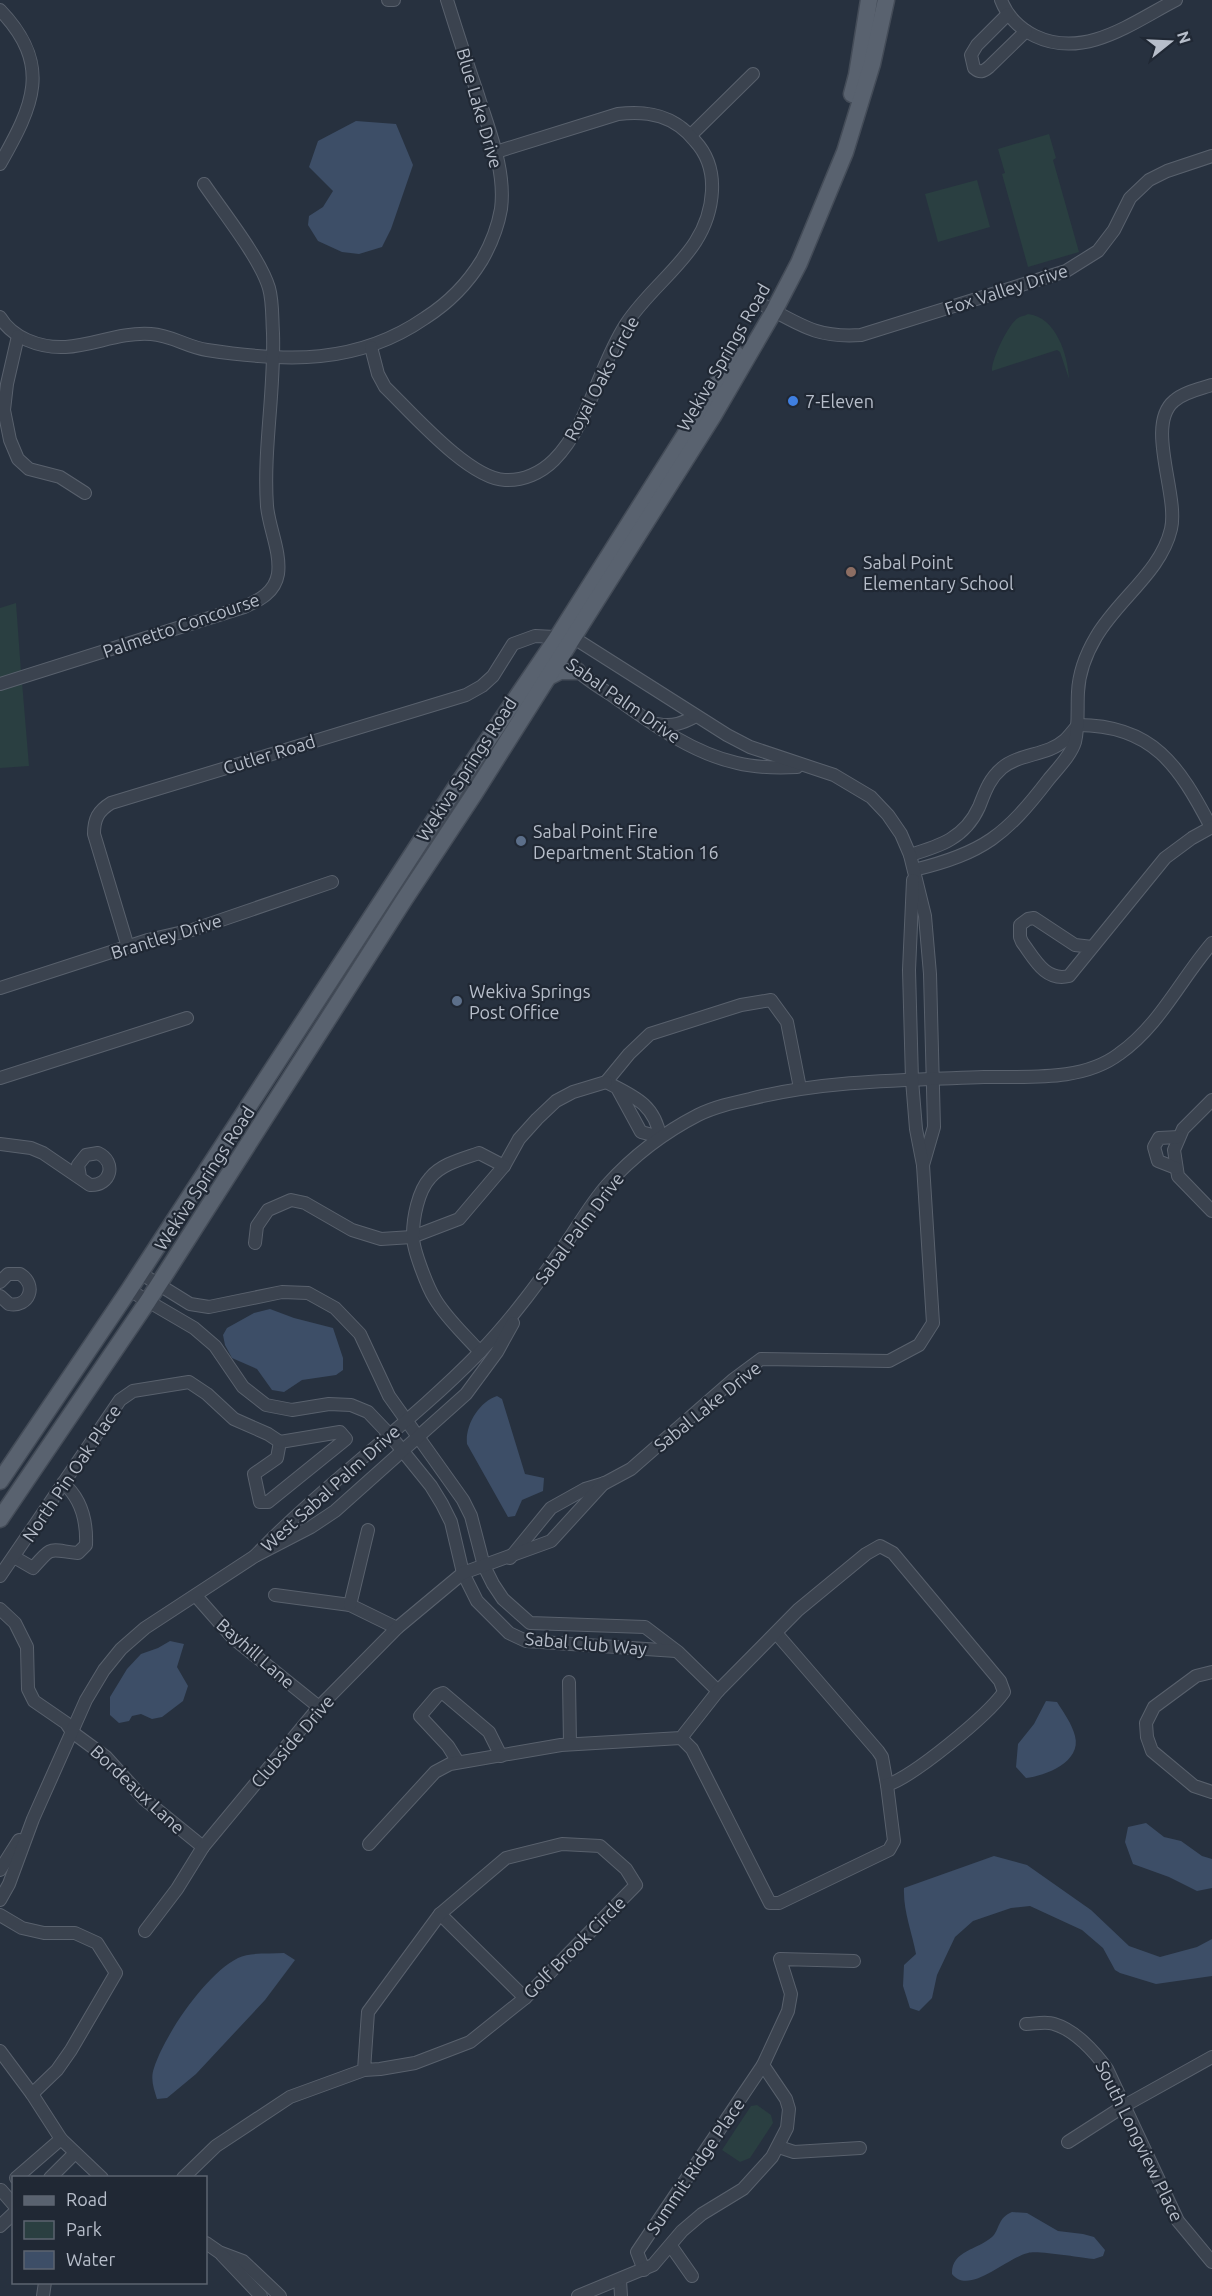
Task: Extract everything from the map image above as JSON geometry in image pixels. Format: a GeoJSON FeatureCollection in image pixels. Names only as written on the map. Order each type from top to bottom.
{"type":"FeatureCollection","features":[{"type":"Feature","properties":{"kind":"main road","name":"Wekiva Springs Road"},"geometry":{"type":"LineString","coordinates":[[0,1519],[159,1285],[574,638],[713,416],[769,309],[831,169],[857,75],[869,0]]}},
{"type":"Feature","properties":{"kind":"main road","name":"Wekiva Springs Road"},"geometry":{"type":"LineString","coordinates":[[0,1481],[129,1290],[458,784],[557,638],[798,263],[845,152],[872,64],[886,0]]}},
{"type":"Feature","properties":{"kind":"main road"},"geometry":{"type":"LineString","coordinates":[[548,677],[560,671],[577,671]]}},
{"type":"Feature","properties":{"kind":"main road"},"geometry":{"type":"LineString","coordinates":[[458,784],[474,794]]}},
{"type":"Feature","properties":{"kind":"main road"},"geometry":{"type":"LineString","coordinates":[[389,891],[404,900]]}},
{"type":"Feature","properties":{"kind":"street"},"geometry":{"type":"LineString","coordinates":[[388,0],[394,0]]}},
{"type":"Feature","properties":{"kind":"street","name":"Blue Lake Drive"},"geometry":{"type":"LineString","coordinates":[[0,317],[18,336],[38,345],[61,348],[82,346],[131,334],[149,334],[168,335],[201,349],[273,357],[305,357],[371,347],[394,337],[442,307],[482,260],[501,210],[502,185],[496,152],[447,0]]}},
{"type":"Feature","properties":{"kind":"street"},"geometry":{"type":"LineString","coordinates":[[1001,0],[1008,14],[1026,32],[1044,40],[1062,44],[1083,43],[1113,34],[1176,0]]}},
{"type":"Feature","properties":{"kind":"street"},"geometry":{"type":"LineString","coordinates":[[0,10],[23,40],[34,80],[32,98],[19,131],[0,164]]}},
{"type":"Feature","properties":{"kind":"street"},"geometry":{"type":"LineString","coordinates":[[1008,14],[977,45],[971,55],[974,68],[984,71],[1026,32]]}},
{"type":"Feature","properties":{"kind":"street"},"geometry":{"type":"LineString","coordinates":[[691,135],[753,74]]}},
{"type":"Feature","properties":{"kind":"street","name":"Royal Oaks Circle"},"geometry":{"type":"LineString","coordinates":[[371,347],[378,374],[385,387],[462,461],[484,474],[503,480],[519,479],[536,474],[554,460],[572,435],[608,357],[626,325],[645,298],[680,263],[702,233],[711,209],[712,182],[709,162],[703,149],[691,135],[674,122],[656,115],[639,112],[618,114],[496,152]]}},
{"type":"Feature","properties":{"kind":"street","name":"Fox Valley Drive"},"geometry":{"type":"LineString","coordinates":[[769,309],[817,333],[838,337],[861,335],[1066,272],[1098,251],[1113,230],[1130,198],[1149,180],[1167,171],[1212,156]]}},
{"type":"Feature","properties":{"kind":"street","name":"Palmetto Concourse"},"geometry":{"type":"LineString","coordinates":[[0,684],[244,607],[267,595],[275,583],[278,572],[267,509],[266,478],[273,357],[270,289],[263,272],[204,184]]}},
{"type":"Feature","properties":{"kind":"street"},"geometry":{"type":"LineString","coordinates":[[18,336],[7,384],[4,410],[10,440],[18,459],[29,469],[60,477],[85,493]]}},
{"type":"Feature","properties":{"kind":"street"},"geometry":{"type":"LineString","coordinates":[[914,870],[960,858],[1008,829],[1065,759],[1074,744],[1078,725],[1078,691],[1083,662],[1098,634],[1161,553],[1171,529],[1172,514],[1163,438],[1163,421],[1167,409],[1185,394],[1212,385]]}},
{"type":"Feature","properties":{"kind":"street","name":"Cutler Road"},"geometry":{"type":"LineString","coordinates":[[128,947],[94,834],[94,821],[101,809],[111,802],[466,695],[482,686],[493,676],[513,644],[535,636],[557,638]]}},
{"type":"Feature","properties":{"kind":"street","name":"Sabal Palm Drive"},"geometry":{"type":"LineString","coordinates":[[807,767],[762,768],[736,763],[684,742],[577,671],[561,657],[557,638],[574,638],[696,716],[750,747],[834,775],[871,797],[888,815],[901,834],[910,855],[925,916],[933,1079]]}},
{"type":"Feature","properties":{"kind":"street"},"geometry":{"type":"LineString","coordinates":[[653,723],[668,726],[680,724],[696,716]]}},
{"type":"Feature","properties":{"kind":"street"},"geometry":{"type":"LineString","coordinates":[[1078,725],[1104,725],[1142,739],[1166,756],[1190,787],[1211,827],[1191,838],[1165,858],[1069,976],[1052,976],[1045,973],[1022,942],[1020,925],[1034,918],[1075,945],[1092,947]]}},
{"type":"Feature","properties":{"kind":"street"},"geometry":{"type":"LineString","coordinates":[[910,855],[953,839],[966,828],[975,815],[991,779],[1004,766],[1051,749],[1065,741],[1078,725]]}},
{"type":"Feature","properties":{"kind":"street","name":"Sabal Palm Drive"},"geometry":{"type":"LineString","coordinates":[[912,1080],[909,970],[914,870]]}},
{"type":"Feature","properties":{"kind":"street","name":"Brantley Drive"},"geometry":{"type":"LineString","coordinates":[[0,988],[128,947],[192,930],[332,882]]}},
{"type":"Feature","properties":{"kind":"street","name":"Sabal Palm Drive"},"geometry":{"type":"LineString","coordinates":[[403,1451],[466,1394],[496,1352],[522,1305],[606,1186],[633,1159],[660,1137],[702,1113],[743,1100],[800,1088],[912,1080],[1065,1074],[1091,1069],[1117,1056],[1158,1019],[1212,944]]}},
{"type":"Feature","properties":{"kind":"street"},"geometry":{"type":"LineString","coordinates":[[611,1085],[629,1054],[650,1034],[741,1005],[771,1000],[787,1022],[800,1088]]}},
{"type":"Feature","properties":{"kind":"street"},"geometry":{"type":"LineString","coordinates":[[0,1078],[187,1018]]}},
{"type":"Feature","properties":{"kind":"street","name":"Sabal Lake Drive"},"geometry":{"type":"LineString","coordinates":[[924,1165],[934,1127],[933,1079]]}},
{"type":"Feature","properties":{"kind":"street","name":"Sabal Lake Drive"},"geometry":{"type":"LineString","coordinates":[[510,1557],[551,1508],[585,1489],[605,1483],[631,1469],[734,1379],[761,1359],[889,1361],[919,1345],[933,1323],[933,1309],[924,1165],[916,1129],[912,1080]]}},
{"type":"Feature","properties":{"kind":"street"},"geometry":{"type":"LineString","coordinates":[[255,1243],[257,1226],[268,1210],[291,1200],[305,1203],[352,1230],[381,1239],[412,1236],[459,1219],[504,1166],[519,1139],[556,1101],[573,1092],[611,1085],[628,1093],[647,1107],[657,1120],[660,1137],[641,1132],[611,1085]]}},
{"type":"Feature","properties":{"kind":"street"},"geometry":{"type":"LineString","coordinates":[[1212,1100],[1183,1129],[1174,1150],[1178,1176],[1212,1211]]}},
{"type":"Feature","properties":{"kind":"street"},"geometry":{"type":"LineString","coordinates":[[1176,1168],[1158,1161],[1154,1147],[1159,1138],[1179,1137]]}},
{"type":"Feature","properties":{"kind":"street"},"geometry":{"type":"LineString","coordinates":[[0,1144],[31,1148],[80,1177]]}},
{"type":"Feature","properties":{"kind":"street"},"geometry":{"type":"LineString","coordinates":[[480,1352],[435,1300],[425,1280],[412,1236],[419,1198],[430,1178],[453,1162],[479,1153],[504,1166]]}},
{"type":"Feature","properties":{"kind":"street","name":"Sabal Club Way"},"geometry":{"type":"LineString","coordinates":[[140,1273],[190,1304],[209,1307],[282,1292],[308,1293],[335,1308],[360,1334],[389,1396],[463,1500],[471,1516],[484,1566],[503,1599],[530,1623],[645,1627],[678,1652],[718,1691]]}},
{"type":"Feature","properties":{"kind":"street"},"geometry":{"type":"LineString","coordinates":[[0,1282],[8,1274],[20,1274],[29,1282],[31,1288],[26,1300],[21,1304],[9,1304],[0,1296]]}},
{"type":"Feature","properties":{"kind":"street","name":"Sabal Club Way"},"geometry":{"type":"LineString","coordinates":[[129,1290],[194,1328],[215,1346],[243,1387],[266,1405],[292,1410],[329,1404],[351,1405],[368,1412],[403,1451],[442,1504],[451,1522],[463,1573],[477,1601],[509,1633],[526,1641],[678,1652]]}},
{"type":"Feature","properties":{"kind":"street","name":"Sabal Palm Drive"},"geometry":{"type":"LineString","coordinates":[[405,1420],[441,1390],[480,1352],[522,1305]]}},
{"type":"Feature","properties":{"kind":"street","name":"North Pin Oak Place"},"geometry":{"type":"LineString","coordinates":[[0,1576],[120,1400],[133,1391],[189,1382],[207,1394],[234,1419],[280,1442]]}},
{"type":"Feature","properties":{"kind":"street","name":"West Sabal Palm Drive"},"geometry":{"type":"LineString","coordinates":[[255,1556],[291,1519],[405,1420]]}},
{"type":"Feature","properties":{"kind":"street"},"geometry":{"type":"LineString","coordinates":[[340,1432],[346,1439],[268,1502],[260,1502],[254,1474],[277,1458],[280,1442],[340,1432]]}},
{"type":"Feature","properties":{"kind":"street","name":"West Sabal Palm Drive"},"geometry":{"type":"LineString","coordinates":[[0,1900],[9,1884],[33,1818],[86,1700],[120,1649],[145,1628],[255,1556],[310,1527],[335,1510],[403,1451]]}},
{"type":"Feature","properties":{"kind":"street"},"geometry":{"type":"LineString","coordinates":[[14,1557],[33,1568],[44,1554],[54,1549],[78,1553],[86,1545],[82,1509],[74,1492],[63,1483]]}},
{"type":"Feature","properties":{"kind":"street","name":"Sabal Lake Drive"},"geometry":{"type":"LineString","coordinates":[[463,1573],[551,1541],[605,1483]]}},
{"type":"Feature","properties":{"kind":"street"},"geometry":{"type":"LineString","coordinates":[[350,1605],[368,1530]]}},
{"type":"Feature","properties":{"kind":"street"},"geometry":{"type":"LineString","coordinates":[[681,1738],[718,1691],[776,1633],[832,1582],[866,1554],[880,1546],[893,1553],[1000,1681],[1004,1692],[994,1706],[925,1763],[887,1785]]}},
{"type":"Feature","properties":{"kind":"street","name":"Clubside Drive"},"geometry":{"type":"LineString","coordinates":[[146,1931],[177,1889],[203,1847],[319,1707],[397,1628],[463,1573]]}},
{"type":"Feature","properties":{"kind":"street"},"geometry":{"type":"LineString","coordinates":[[275,1595],[350,1605],[397,1628]]}},
{"type":"Feature","properties":{"kind":"street","name":"Bayhill Lane"},"geometry":{"type":"LineString","coordinates":[[196,1596],[233,1638],[319,1707]]}},
{"type":"Feature","properties":{"kind":"street","name":"Bordeaux Lane"},"geometry":{"type":"LineString","coordinates":[[0,1609],[15,1623],[27,1647],[27,1679],[30,1695],[34,1701],[66,1723],[72,1732],[106,1757],[144,1799],[203,1847]]}},
{"type":"Feature","properties":{"kind":"street"},"geometry":{"type":"LineString","coordinates":[[369,1844],[435,1772],[450,1764],[570,1744],[681,1738],[692,1749],[770,1903],[779,1903],[788,1899],[889,1850],[894,1841],[882,1757],[776,1633]]}},
{"type":"Feature","properties":{"kind":"street"},"geometry":{"type":"LineString","coordinates":[[1212,1672],[1196,1676],[1154,1707],[1146,1723],[1147,1737],[1152,1751],[1194,1786],[1212,1792]]}},
{"type":"Feature","properties":{"kind":"street"},"geometry":{"type":"LineString","coordinates":[[569,1682],[570,1744]]}},
{"type":"Feature","properties":{"kind":"street"},"geometry":{"type":"LineString","coordinates":[[458,1762],[448,1746],[420,1716],[438,1695],[443,1693],[489,1732],[501,1756]]}},
{"type":"Feature","properties":{"kind":"street","name":"West Sabal Palm Drive"},"geometry":{"type":"LineString","coordinates":[[0,1870],[33,1818]]}},
{"type":"Feature","properties":{"kind":"street","name":"Golf Brook Circle"},"geometry":{"type":"LineString","coordinates":[[185,2176],[216,2146],[290,2097],[364,2070],[415,2063],[470,2042],[525,1998],[636,1885],[626,1869],[600,1846],[562,1844],[506,1858],[440,1914],[368,2012],[364,2070]]}},
{"type":"Feature","properties":{"kind":"street"},"geometry":{"type":"LineString","coordinates":[[440,1914],[525,1998]]}},
{"type":"Feature","properties":{"kind":"street"},"geometry":{"type":"LineString","coordinates":[[0,1915],[22,1928],[44,1933],[75,1933],[97,1943],[116,1973],[71,2050],[57,2070],[32,2094]]}},
{"type":"Feature","properties":{"kind":"street","name":"Summit Ridge Place"},"geometry":{"type":"LineString","coordinates":[[763,2065],[786,2099],[789,2109],[787,2128],[779,2146],[743,2189],[702,2214],[649,2267],[638,2252],[763,2065],[788,2012],[791,1994],[780,1959],[854,1960]]}},
{"type":"Feature","properties":{"kind":"street","name":"South Longview Place"},"geometry":{"type":"LineString","coordinates":[[1026,2024],[1054,2023],[1095,2052],[1107,2070],[1178,2221],[1212,2262]]}},
{"type":"Feature","properties":{"kind":"street"},"geometry":{"type":"LineString","coordinates":[[1,2050],[61,2139],[100,2176]]}},
{"type":"Feature","properties":{"kind":"street"},"geometry":{"type":"LineString","coordinates":[[1068,2142],[1124,2106],[1212,2057]]}},
{"type":"Feature","properties":{"kind":"street"},"geometry":{"type":"LineString","coordinates":[[18,2176],[61,2139]]}},
{"type":"Feature","properties":{"kind":"street"},"geometry":{"type":"LineString","coordinates":[[779,2146],[794,2152],[860,2148]]}},
{"type":"Feature","properties":{"kind":"street"},"geometry":{"type":"LineString","coordinates":[[52,2176],[75,2153]]}},
{"type":"Feature","properties":{"kind":"street"},"geometry":{"type":"LineString","coordinates":[[1,2191],[12,2203]]}},
{"type":"Feature","properties":{"kind":"street"},"geometry":{"type":"LineString","coordinates":[[0,2226],[12,2215]]}},
{"type":"Feature","properties":{"kind":"street"},"geometry":{"type":"LineString","coordinates":[[207,2244],[219,2252],[261,2296]]}},
{"type":"Feature","properties":{"kind":"street"},"geometry":{"type":"LineString","coordinates":[[671,2246],[692,2277]]}},
{"type":"Feature","properties":{"kind":"street"},"geometry":{"type":"LineString","coordinates":[[219,2252],[243,2261],[280,2296]]}},
{"type":"Feature","properties":{"kind":"street"},"geometry":{"type":"LineString","coordinates":[[578,2296],[649,2267]]}},
{"type":"Feature","properties":{"kind":"street"},"geometry":{"type":"LineString","coordinates":[[620,2280],[621,2296]]}},
{"type":"Feature","properties":{"kind":"green space"},"geometry":{"type":"Polygon","coordinates":[[[1049,134],[1056,158],[1053,160],[1079,252],[1028,267],[1002,174],[1005,173],[998,149],[1049,134]]]}},
{"type":"Feature","properties":{"kind":"green space"},"geometry":{"type":"Polygon","coordinates":[[[977,180],[990,227],[938,242],[925,194],[977,180]]]}},
{"type":"Feature","properties":{"kind":"green space"},"geometry":{"type":"Polygon","coordinates":[[[1028,314],[1046,322],[1059,339],[1066,359],[1069,379],[1060,352],[1057,350],[992,371],[997,351],[1010,327],[1018,318],[1028,314]]]}},
{"type":"Feature","properties":{"kind":"green space"},"geometry":{"type":"Polygon","coordinates":[[[16,603],[21,672],[0,679],[0,608],[16,603]]]}},
{"type":"Feature","properties":{"kind":"green space"},"geometry":{"type":"Polygon","coordinates":[[[22,682],[29,766],[0,768],[0,689],[22,682]]]}},
{"type":"Feature","properties":{"kind":"green space"},"geometry":{"type":"Polygon","coordinates":[[[757,2105],[771,2115],[773,2123],[750,2158],[740,2162],[722,2150],[751,2106],[757,2105]]]}},
{"type":"Feature","properties":{"kind":"water"},"geometry":{"type":"Polygon","coordinates":[[[356,121],[396,124],[413,165],[391,229],[382,247],[359,254],[342,252],[318,241],[308,225],[309,216],[323,207],[333,191],[309,167],[318,141],[356,121]]]}},
{"type":"Feature","properties":{"kind":"water"},"geometry":{"type":"Polygon","coordinates":[[[270,1309],[333,1328],[343,1358],[343,1370],[336,1375],[302,1380],[284,1392],[272,1390],[257,1369],[232,1358],[223,1335],[227,1328],[254,1313],[270,1309]]]}},
{"type":"Feature","properties":{"kind":"water"},"geometry":{"type":"Polygon","coordinates":[[[497,1396],[502,1399],[525,1474],[544,1478],[543,1491],[522,1500],[515,1516],[508,1517],[467,1444],[468,1429],[474,1415],[484,1403],[497,1396]]]}},
{"type":"Feature","properties":{"kind":"water"},"geometry":{"type":"Polygon","coordinates":[[[170,1641],[184,1644],[177,1667],[188,1686],[183,1701],[162,1717],[152,1719],[141,1714],[132,1716],[129,1721],[119,1723],[110,1715],[110,1697],[127,1669],[141,1654],[170,1641]]]}},
{"type":"Feature","properties":{"kind":"water"},"geometry":{"type":"Polygon","coordinates":[[[1046,1701],[1057,1702],[1072,1727],[1076,1745],[1068,1760],[1060,1766],[1052,1771],[1026,1778],[1016,1767],[1018,1744],[1034,1724],[1046,1701]]]}},
{"type":"Feature","properties":{"kind":"water"},"geometry":{"type":"Polygon","coordinates":[[[1146,1823],[1164,1837],[1181,1841],[1202,1856],[1212,1859],[1212,1888],[1197,1891],[1169,1877],[1133,1864],[1125,1842],[1128,1827],[1146,1823]]]}},
{"type":"Feature","properties":{"kind":"water"},"geometry":{"type":"Polygon","coordinates":[[[994,1856],[1027,1865],[1091,1910],[1129,1946],[1160,1957],[1197,1947],[1212,1939],[1212,1976],[1156,1984],[1120,1973],[1115,1970],[1103,1948],[1082,1930],[1030,1906],[1011,1908],[973,1921],[955,1937],[937,1975],[932,1998],[919,2011],[910,2008],[903,1986],[904,1965],[916,1954],[906,1913],[904,1888],[994,1856]]]}},
{"type":"Feature","properties":{"kind":"water"},"geometry":{"type":"Polygon","coordinates":[[[284,1953],[295,1960],[265,2000],[196,2074],[167,2098],[157,2099],[152,2076],[159,2054],[177,2022],[200,1991],[213,1977],[238,1958],[254,1954],[284,1953]]]}},
{"type":"Feature","properties":{"kind":"water"},"geometry":{"type":"Polygon","coordinates":[[[1012,2212],[1027,2213],[1058,2231],[1094,2237],[1105,2250],[1103,2256],[1094,2259],[1033,2252],[1019,2256],[988,2274],[968,2281],[959,2280],[952,2274],[956,2260],[992,2237],[1004,2217],[1012,2212]]]}},
{"type":"Feature","properties":{"kind":"place","name":"7-Eleven"},"geometry":{"type":"Point","coordinates":[793,401]}},
{"type":"Feature","properties":{"kind":"place","name":"Sabal Point Elementary School"},"geometry":{"type":"Point","coordinates":[851,572]}},
{"type":"Feature","properties":{"kind":"place","name":"Sabal Point Fire Department Station 16"},"geometry":{"type":"Point","coordinates":[521,841]}},
{"type":"Feature","properties":{"kind":"place","name":"Wekiva Springs Post Office"},"geometry":{"type":"Point","coordinates":[457,1001]}}]}
